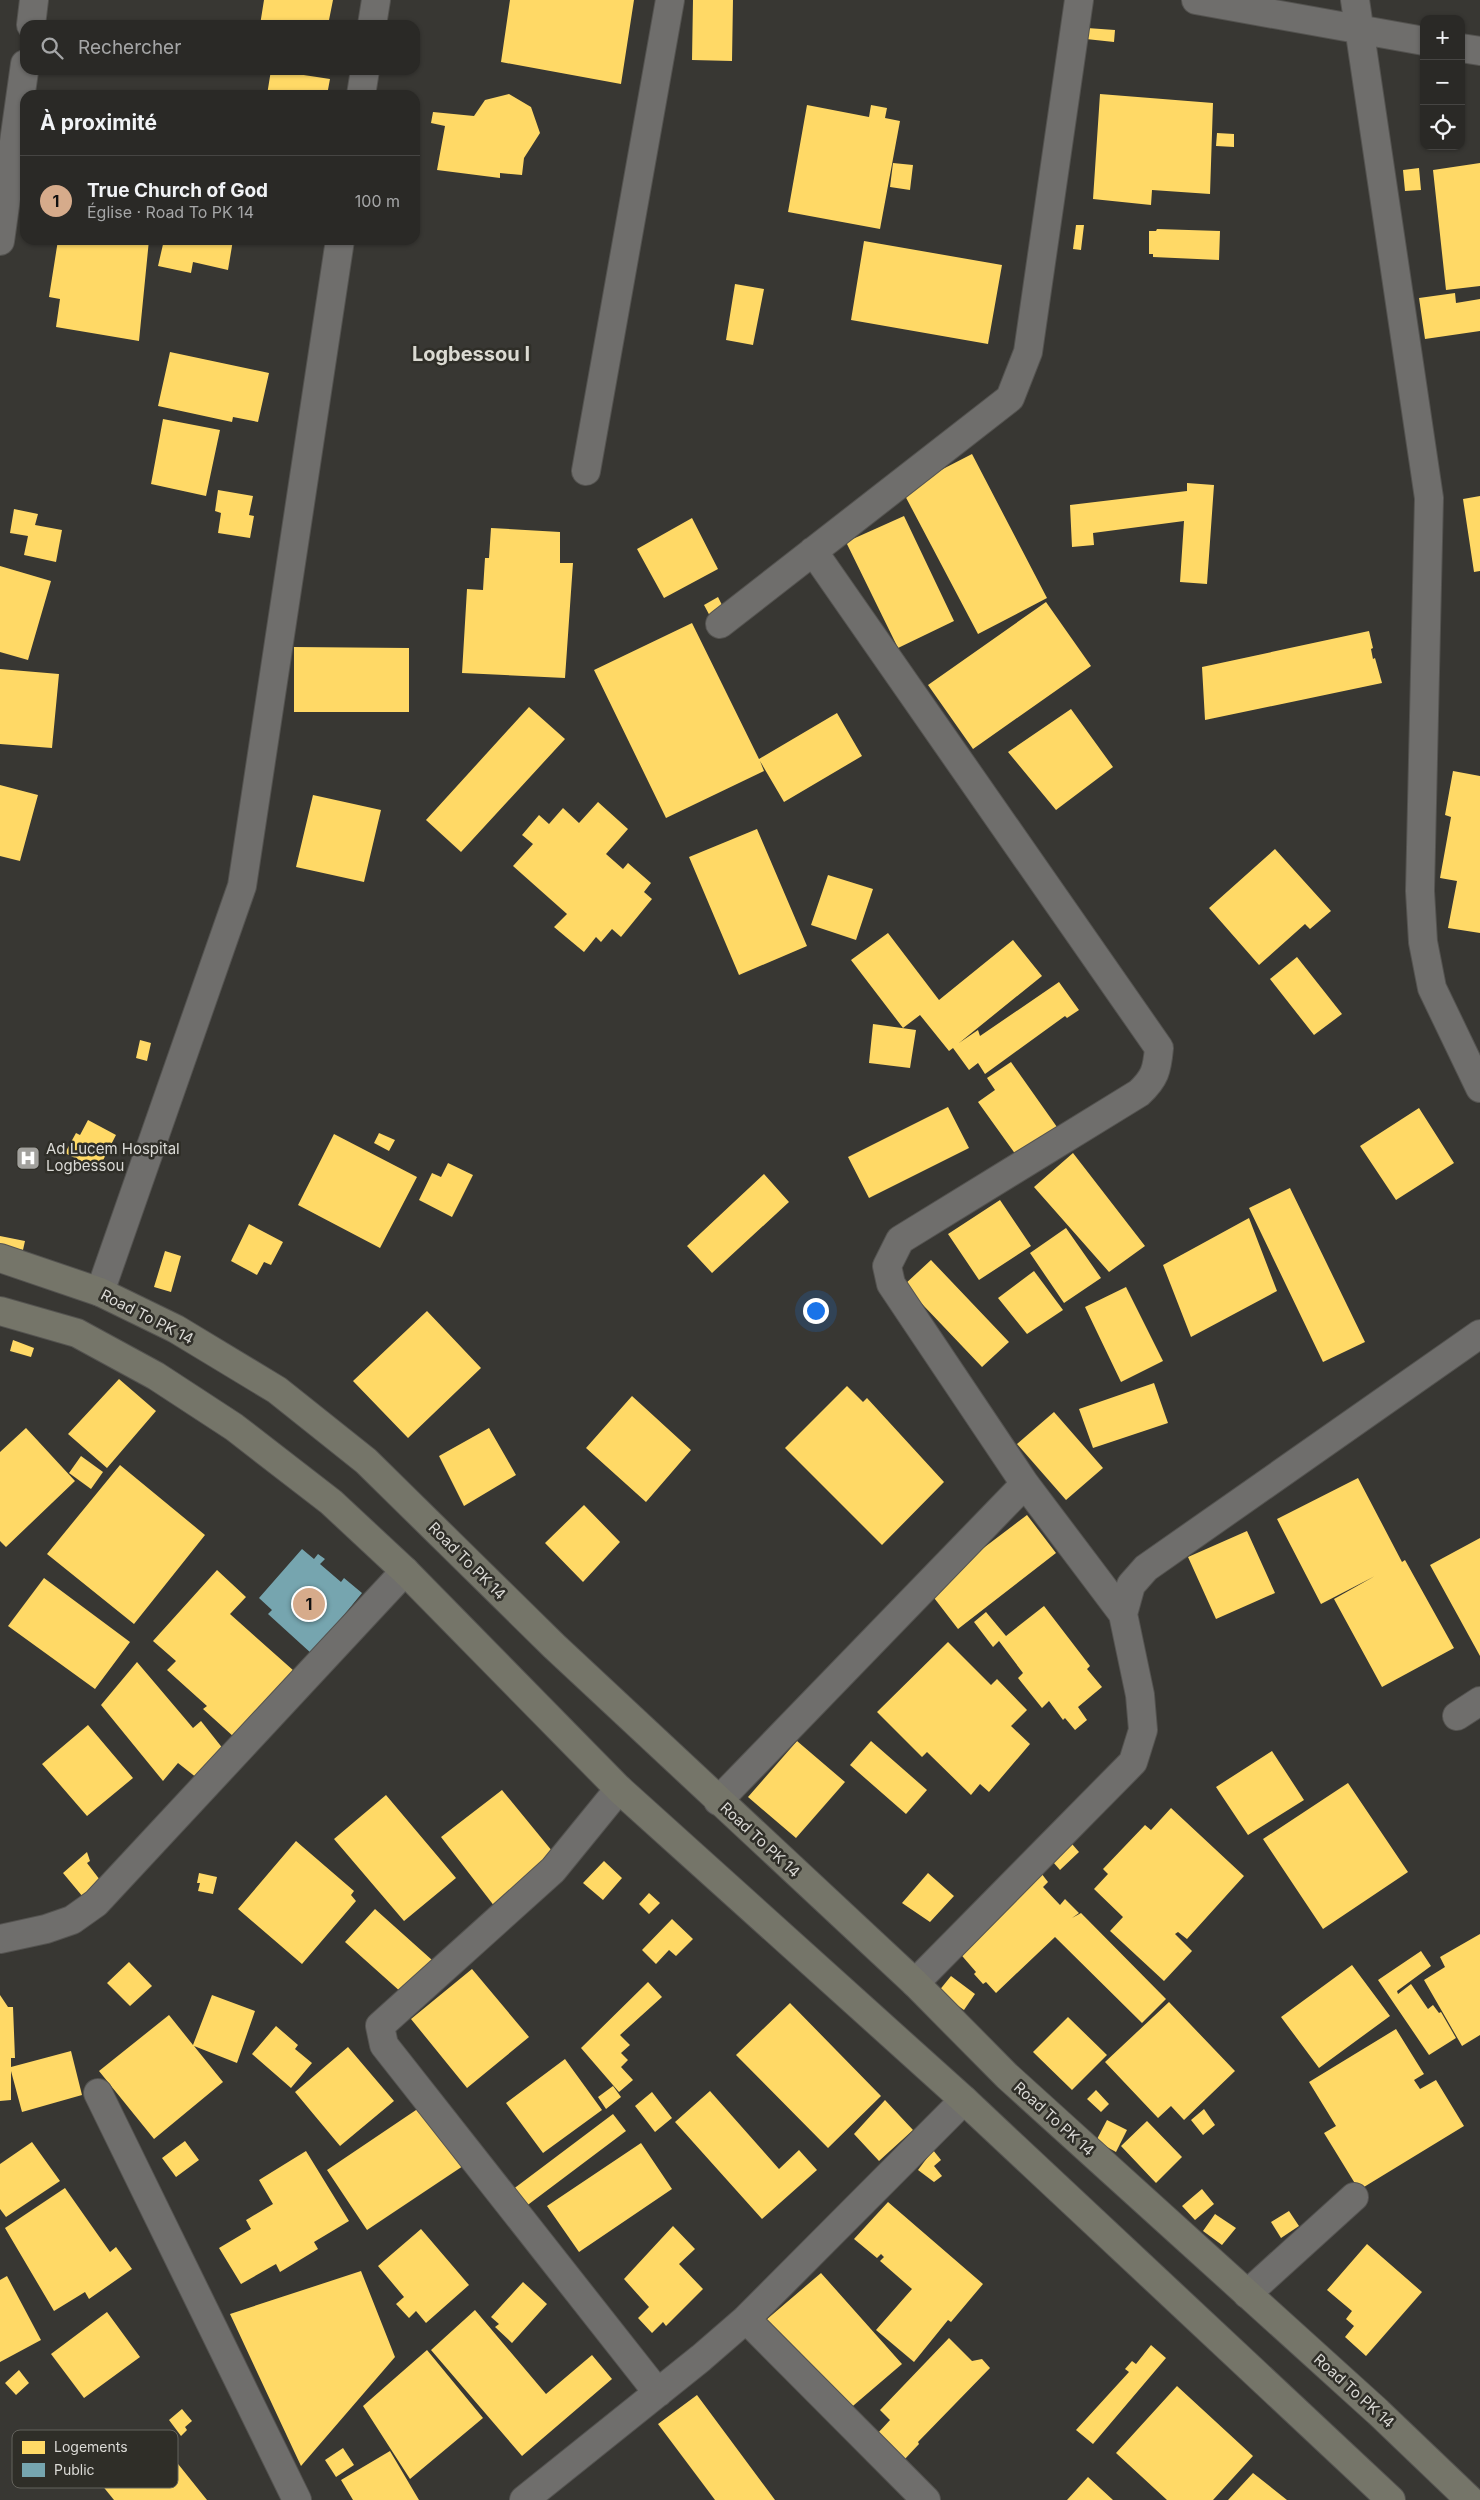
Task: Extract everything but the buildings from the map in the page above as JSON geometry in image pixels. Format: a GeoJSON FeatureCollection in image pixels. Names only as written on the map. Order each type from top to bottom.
{"type":"FeatureCollection","features":[{"type":"Feature","properties":{"kind":"main road","name":"Road To PK 14"},"geometry":{"type":"LineString","coordinates":[[0,1258],[100,1292],[176,1329],[277,1390],[366,1461],[554,1646],[915,1983],[1007,2076],[1378,2412],[1470,2500]]}},
{"type":"Feature","properties":{"kind":"main road"},"geometry":{"type":"LineString","coordinates":[[0,1311],[77,1333],[156,1376],[234,1427],[331,1502],[405,1571],[619,1789],[964,2100],[1391,2500]]}},
{"type":"Feature","properties":{"kind":"street"},"geometry":{"type":"LineString","coordinates":[[32,20],[34,0]]}},
{"type":"Feature","properties":{"kind":"street"},"geometry":{"type":"LineString","coordinates":[[373,20],[376,0]]}},
{"type":"Feature","properties":{"kind":"street"},"geometry":{"type":"LineString","coordinates":[[586,471],[670,0]]}},
{"type":"Feature","properties":{"kind":"street"},"geometry":{"type":"LineString","coordinates":[[720,624],[1010,398],[1028,352],[1079,0]]}},
{"type":"Feature","properties":{"kind":"street"},"geometry":{"type":"LineString","coordinates":[[1196,0],[1420,40]]}},
{"type":"Feature","properties":{"kind":"street"},"geometry":{"type":"LineString","coordinates":[[1354,0],[1429,498],[1420,891],[1423,942],[1432,988],[1480,1088]]}},
{"type":"Feature","properties":{"kind":"street"},"geometry":{"type":"LineString","coordinates":[[1465,49],[1480,51]]}},
{"type":"Feature","properties":{"kind":"street"},"geometry":{"type":"LineString","coordinates":[[21,90],[23,75]]}},
{"type":"Feature","properties":{"kind":"street"},"geometry":{"type":"LineString","coordinates":[[362,90],[364,75]]}},
{"type":"Feature","properties":{"kind":"street"},"geometry":{"type":"LineString","coordinates":[[0,241],[20,99]]}},
{"type":"Feature","properties":{"kind":"street"},"geometry":{"type":"LineString","coordinates":[[100,1292],[242,886],[339,245]]}},
{"type":"Feature","properties":{"kind":"street"},"geometry":{"type":"LineString","coordinates":[[813,551],[1159,1048],[1158,1064],[1152,1081],[1139,1093],[900,1240],[887,1266],[891,1284],[1026,1484],[1124,1614]]}},
{"type":"Feature","properties":{"kind":"street"},"geometry":{"type":"LineString","coordinates":[[915,1983],[1133,1762],[1143,1730],[1140,1695],[1124,1614],[1131,1585],[1146,1568],[1480,1334]]}},
{"type":"Feature","properties":{"kind":"street"},"geometry":{"type":"LineString","coordinates":[[718,1801],[1026,1484]]}},
{"type":"Feature","properties":{"kind":"street"},"geometry":{"type":"LineString","coordinates":[[0,1939],[46,1929],[72,1920],[96,1903],[405,1571]]}},
{"type":"Feature","properties":{"kind":"street"},"geometry":{"type":"LineString","coordinates":[[1457,1716],[1480,1701]]}},
{"type":"Feature","properties":{"kind":"street"},"geometry":{"type":"LineString","coordinates":[[619,1789],[553,1870],[380,2026],[384,2045],[658,2393]]}},
{"type":"Feature","properties":{"kind":"street"},"geometry":{"type":"LineString","coordinates":[[98,2093],[296,2500]]}},
{"type":"Feature","properties":{"kind":"street"},"geometry":{"type":"LineString","coordinates":[[524,2500],[658,2393],[746,2319],[964,2100]]}},
{"type":"Feature","properties":{"kind":"street"},"geometry":{"type":"LineString","coordinates":[[1247,2294],[1354,2197]]}},
{"type":"Feature","properties":{"kind":"street"},"geometry":{"type":"LineString","coordinates":[[746,2319],[926,2500]]}},
{"type":"Feature","properties":{"kind":"place","name":"Ad Lucem Hospital Logbessou"},"geometry":{"type":"Point","coordinates":[28,1158]}},
{"type":"Feature","properties":{"kind":"place","name":"True Church of God"},"geometry":{"type":"Point","coordinates":[309,1604]}},
{"type":"Feature","properties":{"kind":"district","name":"Logbessou I"},"geometry":{"type":"Point","coordinates":[471,354]}}]}
